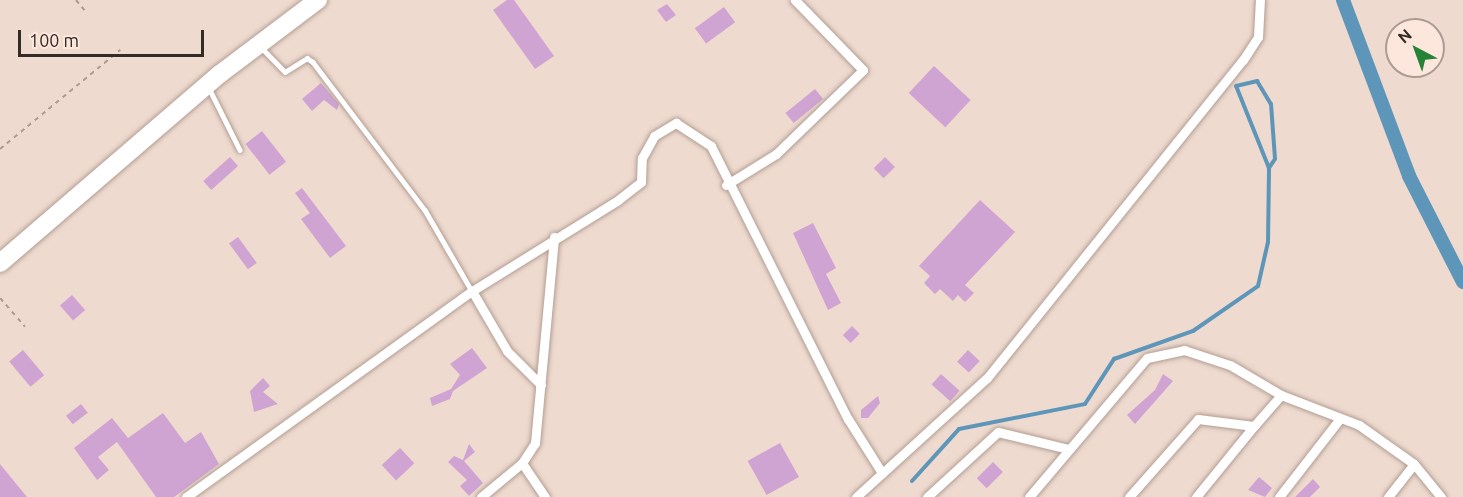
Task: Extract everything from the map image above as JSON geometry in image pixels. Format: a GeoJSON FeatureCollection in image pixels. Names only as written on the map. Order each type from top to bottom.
{"type":"FeatureCollection","features":[{"type":"Feature","properties":{"kind":"highway"},"geometry":{"type":"LineString","coordinates":[[0,263],[207,85],[318,0]]}},
{"type":"Feature","properties":{"kind":"street"},"geometry":{"type":"LineString","coordinates":[[726,185],[776,154],[863,70],[795,0]]}},
{"type":"Feature","properties":{"kind":"street"},"geometry":{"type":"LineString","coordinates":[[856,497],[987,378],[1243,60],[1258,37],[1260,0]]}},
{"type":"Feature","properties":{"kind":"street"},"geometry":{"type":"LineString","coordinates":[[186,497],[472,291],[641,182],[642,158],[654,136],[675,123],[711,146],[726,185],[882,473]]}},
{"type":"Feature","properties":{"kind":"street"},"geometry":{"type":"LineString","coordinates":[[481,497],[522,463],[535,443],[552,239],[582,218]]}},
{"type":"Feature","properties":{"kind":"street"},"geometry":{"type":"LineString","coordinates":[[472,291],[502,343],[541,385]]}},
{"type":"Feature","properties":{"kind":"street"},"geometry":{"type":"LineString","coordinates":[[1029,497],[1147,358],[1161,353],[1184,350],[1230,365],[1281,395],[1338,421],[1359,425],[1414,464],[1441,497]]}},
{"type":"Feature","properties":{"kind":"street"},"geometry":{"type":"LineString","coordinates":[[1196,497],[1281,395]]}},
{"type":"Feature","properties":{"kind":"street"},"geometry":{"type":"LineString","coordinates":[[1129,497],[1198,419],[1254,426]]}},
{"type":"Feature","properties":{"kind":"street"},"geometry":{"type":"LineString","coordinates":[[1280,497],[1338,421]]}},
{"type":"Feature","properties":{"kind":"street"},"geometry":{"type":"LineString","coordinates":[[927,497],[998,432],[1069,448]]}},
{"type":"Feature","properties":{"kind":"street"},"geometry":{"type":"LineString","coordinates":[[522,463],[545,497]]}},
{"type":"Feature","properties":{"kind":"street"},"geometry":{"type":"LineString","coordinates":[[1388,497],[1414,464]]}},
{"type":"Feature","properties":{"kind":"lane"},"geometry":{"type":"LineString","coordinates":[[258,44],[285,72],[307,58],[313,62],[425,210],[472,291]]}},
{"type":"Feature","properties":{"kind":"lane"},"geometry":{"type":"LineString","coordinates":[[207,85],[240,150]]}},
{"type":"Feature","properties":{"kind":"path"},"geometry":{"type":"LineString","coordinates":[[76,0],[87,13]]}},
{"type":"Feature","properties":{"kind":"path"},"geometry":{"type":"LineString","coordinates":[[0,149],[120,50]]}},
{"type":"Feature","properties":{"kind":"path"},"geometry":{"type":"LineString","coordinates":[[0,298],[25,327]]}},
{"type":"Feature","properties":{"kind":"building"},"geometry":{"type":"Polygon","coordinates":[[[507,0],[514,0],[554,56],[535,69],[493,10],[507,0]]]}},
{"type":"Feature","properties":{"kind":"building"},"geometry":{"type":"Polygon","coordinates":[[[667,4],[676,15],[666,22],[657,10],[667,4]]]}},
{"type":"Feature","properties":{"kind":"building"},"geometry":{"type":"Polygon","coordinates":[[[724,7],[735,22],[706,44],[695,28],[724,7]]]}},
{"type":"Feature","properties":{"kind":"building"},"geometry":{"type":"Polygon","coordinates":[[[934,66],[971,100],[945,127],[909,93],[934,66]]]}},
{"type":"Feature","properties":{"kind":"building"},"geometry":{"type":"Polygon","coordinates":[[[321,83],[339,104],[337,110],[324,100],[312,111],[302,99],[321,83]]]}},
{"type":"Feature","properties":{"kind":"building"},"geometry":{"type":"Polygon","coordinates":[[[815,89],[823,99],[794,123],[785,113],[815,89]]]}},
{"type":"Feature","properties":{"kind":"building"},"geometry":{"type":"Polygon","coordinates":[[[262,131],[286,162],[269,175],[245,144],[262,131]]]}},
{"type":"Feature","properties":{"kind":"building"},"geometry":{"type":"Polygon","coordinates":[[[230,157],[238,166],[211,190],[203,181],[230,157]]]}},
{"type":"Feature","properties":{"kind":"building"},"geometry":{"type":"Polygon","coordinates":[[[885,157],[895,167],[884,178],[874,168],[885,157]]]}},
{"type":"Feature","properties":{"kind":"building"},"geometry":{"type":"Polygon","coordinates":[[[302,188],[346,246],[330,258],[301,219],[310,213],[295,193],[302,188]]]}},
{"type":"Feature","properties":{"kind":"building"},"geometry":{"type":"Polygon","coordinates":[[[980,200],[1015,232],[965,285],[974,293],[965,302],[958,295],[953,301],[940,289],[935,294],[924,283],[930,276],[919,266],[980,200]]]}},
{"type":"Feature","properties":{"kind":"building"},"geometry":{"type":"Polygon","coordinates":[[[813,223],[836,268],[826,274],[841,303],[828,310],[793,233],[813,223]]]}},
{"type":"Feature","properties":{"kind":"building"},"geometry":{"type":"Polygon","coordinates":[[[238,237],[257,263],[248,269],[229,243],[238,237]]]}},
{"type":"Feature","properties":{"kind":"building"},"geometry":{"type":"Polygon","coordinates":[[[72,295],[85,310],[73,321],[60,305],[72,295]]]}},
{"type":"Feature","properties":{"kind":"building"},"geometry":{"type":"Polygon","coordinates":[[[852,326],[860,334],[851,343],[843,335],[852,326]]]}},
{"type":"Feature","properties":{"kind":"building"},"geometry":{"type":"Polygon","coordinates":[[[472,348],[487,368],[453,391],[450,399],[432,406],[430,398],[451,389],[460,375],[450,364],[472,348]]]}},
{"type":"Feature","properties":{"kind":"building"},"geometry":{"type":"Polygon","coordinates":[[[23,350],[44,375],[30,387],[9,362],[23,350]]]}},
{"type":"Feature","properties":{"kind":"building"},"geometry":{"type":"Polygon","coordinates":[[[968,350],[980,361],[969,373],[957,362],[968,350]]]}},
{"type":"Feature","properties":{"kind":"building"},"geometry":{"type":"Polygon","coordinates":[[[941,374],[960,391],[950,401],[932,384],[941,374]]]}},
{"type":"Feature","properties":{"kind":"building"},"geometry":{"type":"Polygon","coordinates":[[[1163,374],[1173,381],[1135,424],[1127,415],[1155,390],[1163,374]]]}},
{"type":"Feature","properties":{"kind":"building"},"geometry":{"type":"Polygon","coordinates":[[[263,378],[270,386],[263,392],[278,404],[254,412],[250,391],[263,378]]]}},
{"type":"Feature","properties":{"kind":"building"},"geometry":{"type":"Polygon","coordinates":[[[878,396],[880,403],[868,418],[861,418],[861,410],[878,396]]]}},
{"type":"Feature","properties":{"kind":"building"},"geometry":{"type":"Polygon","coordinates":[[[81,404],[88,413],[73,424],[66,416],[81,404]]]}},
{"type":"Feature","properties":{"kind":"building"},"geometry":{"type":"Polygon","coordinates":[[[163,413],[185,443],[201,432],[219,464],[174,497],[156,497],[117,442],[98,457],[109,470],[97,480],[74,448],[112,418],[128,438],[163,413]]]}},
{"type":"Feature","properties":{"kind":"building"},"geometry":{"type":"Polygon","coordinates":[[[780,443],[799,477],[767,495],[748,461],[780,443]]]}},
{"type":"Feature","properties":{"kind":"building"},"geometry":{"type":"Polygon","coordinates":[[[469,444],[475,452],[464,461],[483,483],[469,496],[460,486],[467,480],[448,462],[454,456],[463,460],[469,444]]]}},
{"type":"Feature","properties":{"kind":"building"},"geometry":{"type":"Polygon","coordinates":[[[400,448],[414,463],[396,480],[382,465],[400,448]]]}},
{"type":"Feature","properties":{"kind":"building"},"geometry":{"type":"Polygon","coordinates":[[[993,462],[1003,472],[987,488],[977,478],[993,462]]]}},
{"type":"Feature","properties":{"kind":"building"},"geometry":{"type":"Polygon","coordinates":[[[0,464],[27,497],[0,497],[0,464]]]}},
{"type":"Feature","properties":{"kind":"building"},"geometry":{"type":"Polygon","coordinates":[[[1259,477],[1272,488],[1265,497],[1248,490],[1259,477]]]}},
{"type":"Feature","properties":{"kind":"building"},"geometry":{"type":"Polygon","coordinates":[[[1313,479],[1320,487],[1310,497],[1295,497],[1313,479]]]}},
{"type":"Feature","properties":{"kind":"waterway"},"geometry":{"type":"LineString","coordinates":[[1343,0],[1409,176],[1463,282]]}},
{"type":"Feature","properties":{"kind":"waterway"},"geometry":{"type":"LineString","coordinates":[[912,481],[959,429],[1085,404],[1114,359],[1193,331],[1258,286],[1268,242],[1269,168],[1236,86],[1257,81],[1271,104],[1275,159],[1269,168]]}}]}
